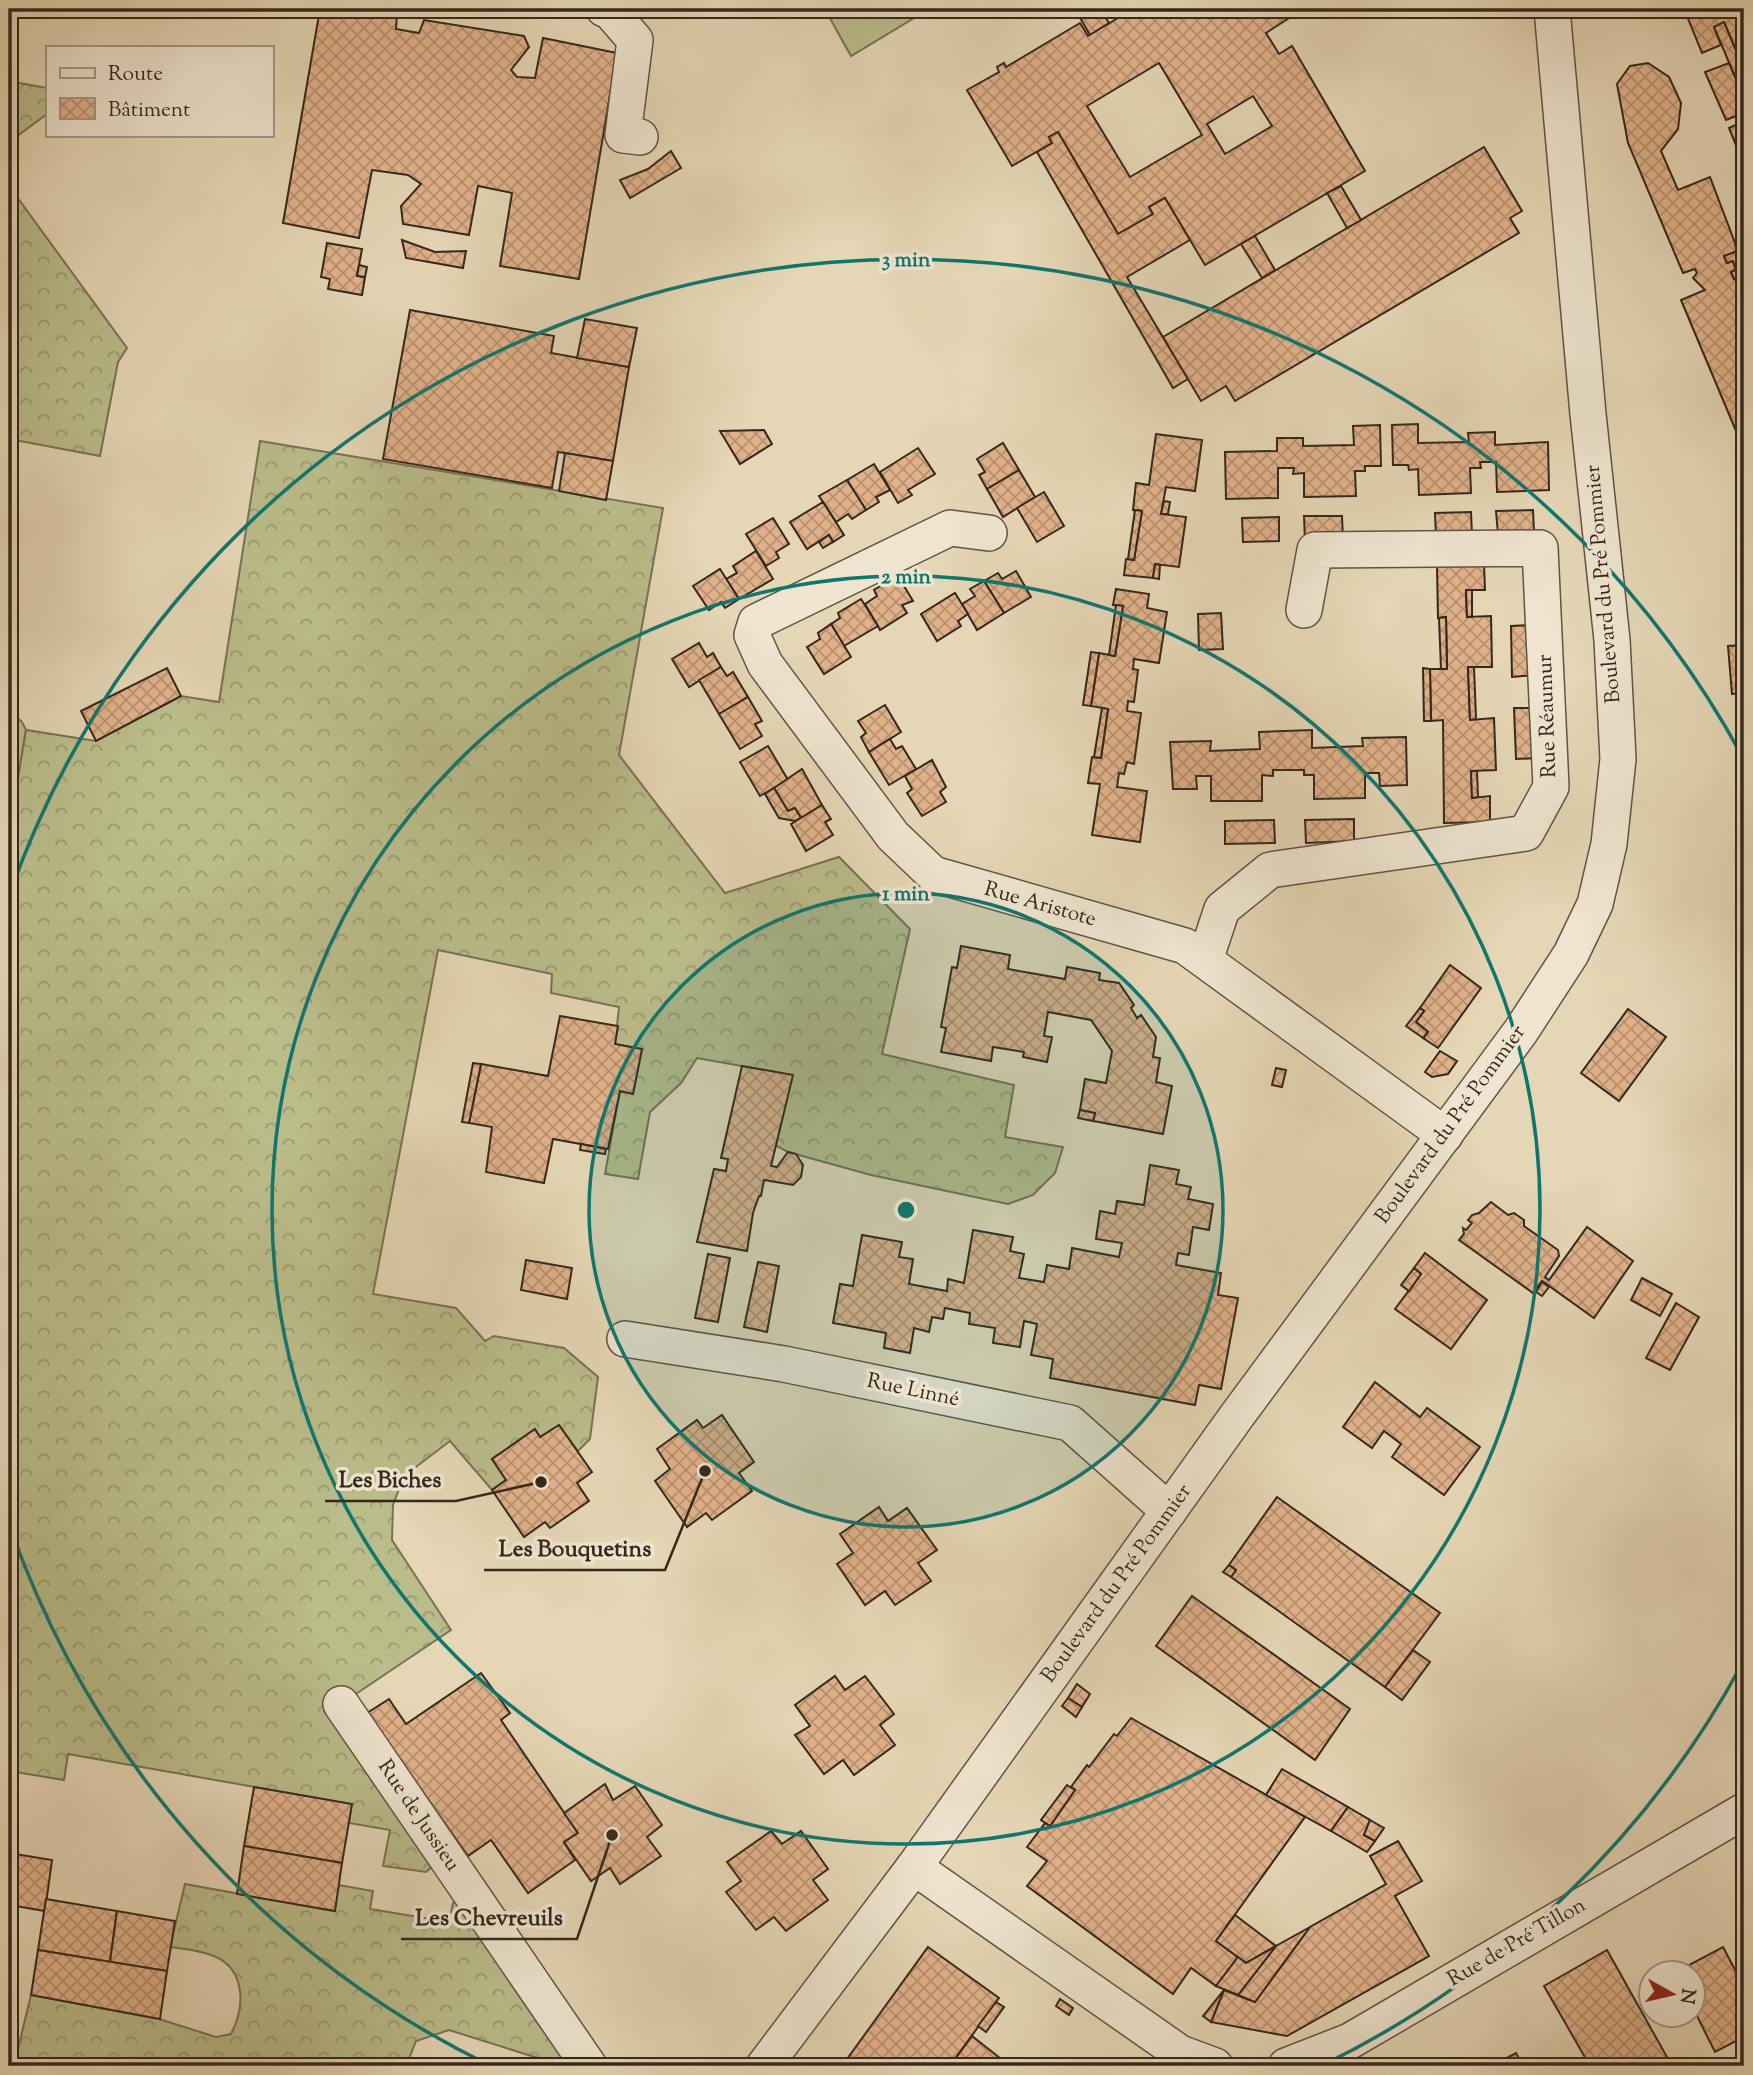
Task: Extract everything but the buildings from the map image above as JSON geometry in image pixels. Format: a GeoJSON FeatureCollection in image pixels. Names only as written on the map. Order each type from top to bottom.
{"type":"FeatureCollection","features":[{"type":"Feature","properties":{"kind":"street"},"geometry":{"type":"LineString","coordinates":[[604,9],[610,10],[635,40],[623,135],[640,137]]}},
{"type":"Feature","properties":{"kind":"street","name":"Boulevard du Pré Pommier"},"geometry":{"type":"LineString","coordinates":[[764,2066],[914,1867],[1169,1511],[1535,1009],[1571,954],[1595,904],[1609,844],[1618,759],[1612,640],[1588,414],[1552,9]]}},
{"type":"Feature","properties":{"kind":"street","name":"Rue Aristote"},"geometry":{"type":"LineString","coordinates":[[989,533],[950,528],[756,622],[752,635],[765,664],[893,836],[933,874],[1185,946],[1444,1135]]}},
{"type":"Feature","properties":{"kind":"street","name":"Rue Réaumur"},"geometry":{"type":"LineString","coordinates":[[1205,960],[1222,909],[1270,870],[1526,833],[1551,787],[1540,548],[1315,550],[1304,610]]}},
{"type":"Feature","properties":{"kind":"street","name":"Rue Linné"},"geometry":{"type":"LineString","coordinates":[[625,1339],[784,1364],[1070,1423],[1169,1511]]}},
{"type":"Feature","properties":{"kind":"street","name":"Rue de Jussieu"},"geometry":{"type":"LineString","coordinates":[[341,1704],[589,2066]]}},
{"type":"Feature","properties":{"kind":"street","name":"Rue de Pré Tillon"},"geometry":{"type":"LineString","coordinates":[[1286,2066],[1350,2041],[1744,1811]]}},
{"type":"Feature","properties":{"kind":"street"},"geometry":{"type":"LineString","coordinates":[[914,1867],[1180,2053],[1215,2066]]}},
{"type":"Feature","properties":{"kind":"green space"},"geometry":{"type":"Polygon","coordinates":[[[821,9],[929,9],[851,56],[827,13],[821,9]]]}},
{"type":"Feature","properties":{"kind":"green space"},"geometry":{"type":"Polygon","coordinates":[[[9,81],[46,88],[46,115],[9,142],[9,81]]]}},
{"type":"Feature","properties":{"kind":"green space"},"geometry":{"type":"Polygon","coordinates":[[[9,186],[127,348],[118,362],[100,456],[9,439],[9,186]]]}},
{"type":"Feature","properties":{"kind":"green space"},"geometry":{"type":"Polygon","coordinates":[[[260,441],[663,508],[619,755],[725,893],[839,857],[910,929],[882,1054],[1014,1085],[1005,1137],[1063,1147],[1055,1173],[1033,1195],[1008,1204],[871,1175],[788,1152],[775,1145],[792,1075],[697,1058],[681,1083],[650,1112],[638,1179],[605,1174],[620,1091],[633,1093],[642,1049],[615,1044],[619,1007],[551,993],[552,974],[438,950],[373,1294],[456,1308],[485,1341],[494,1336],[564,1348],[598,1377],[590,1439],[578,1451],[559,1425],[540,1437],[535,1430],[492,1459],[506,1480],[492,1490],[450,1441],[404,1476],[393,1505],[392,1540],[451,1630],[341,1704],[445,1856],[426,1872],[383,1866],[390,1830],[349,1823],[351,1804],[68,1754],[64,1780],[9,1771],[9,832],[26,730],[96,741],[181,696],[219,702],[260,441]]]}},
{"type":"Feature","properties":{"kind":"green space"},"geometry":{"type":"Polygon","coordinates":[[[9,710],[22,722],[26,730],[9,832],[9,710]]]}},
{"type":"Feature","properties":{"kind":"green space"},"geometry":{"type":"Polygon","coordinates":[[[185,1884],[334,1911],[338,1885],[373,1891],[370,1909],[449,1922],[453,1903],[471,1894],[589,2066],[563,2066],[449,2030],[416,2041],[406,2066],[9,2066],[9,2054],[16,2057],[31,1995],[159,2019],[216,2037],[231,2034],[236,2023],[240,1999],[236,1977],[230,1967],[221,1959],[208,1954],[170,1947],[185,1884]]]}},
{"type":"Feature","properties":{"kind":"place","name":"Les Bouquetins"},"geometry":{"type":"Point","coordinates":[705,1471]}},
{"type":"Feature","properties":{"kind":"place","name":"Les Biches"},"geometry":{"type":"Point","coordinates":[541,1482]}},
{"type":"Feature","properties":{"kind":"place","name":"Les Chevreuils"},"geometry":{"type":"Point","coordinates":[612,1835]}}]}
